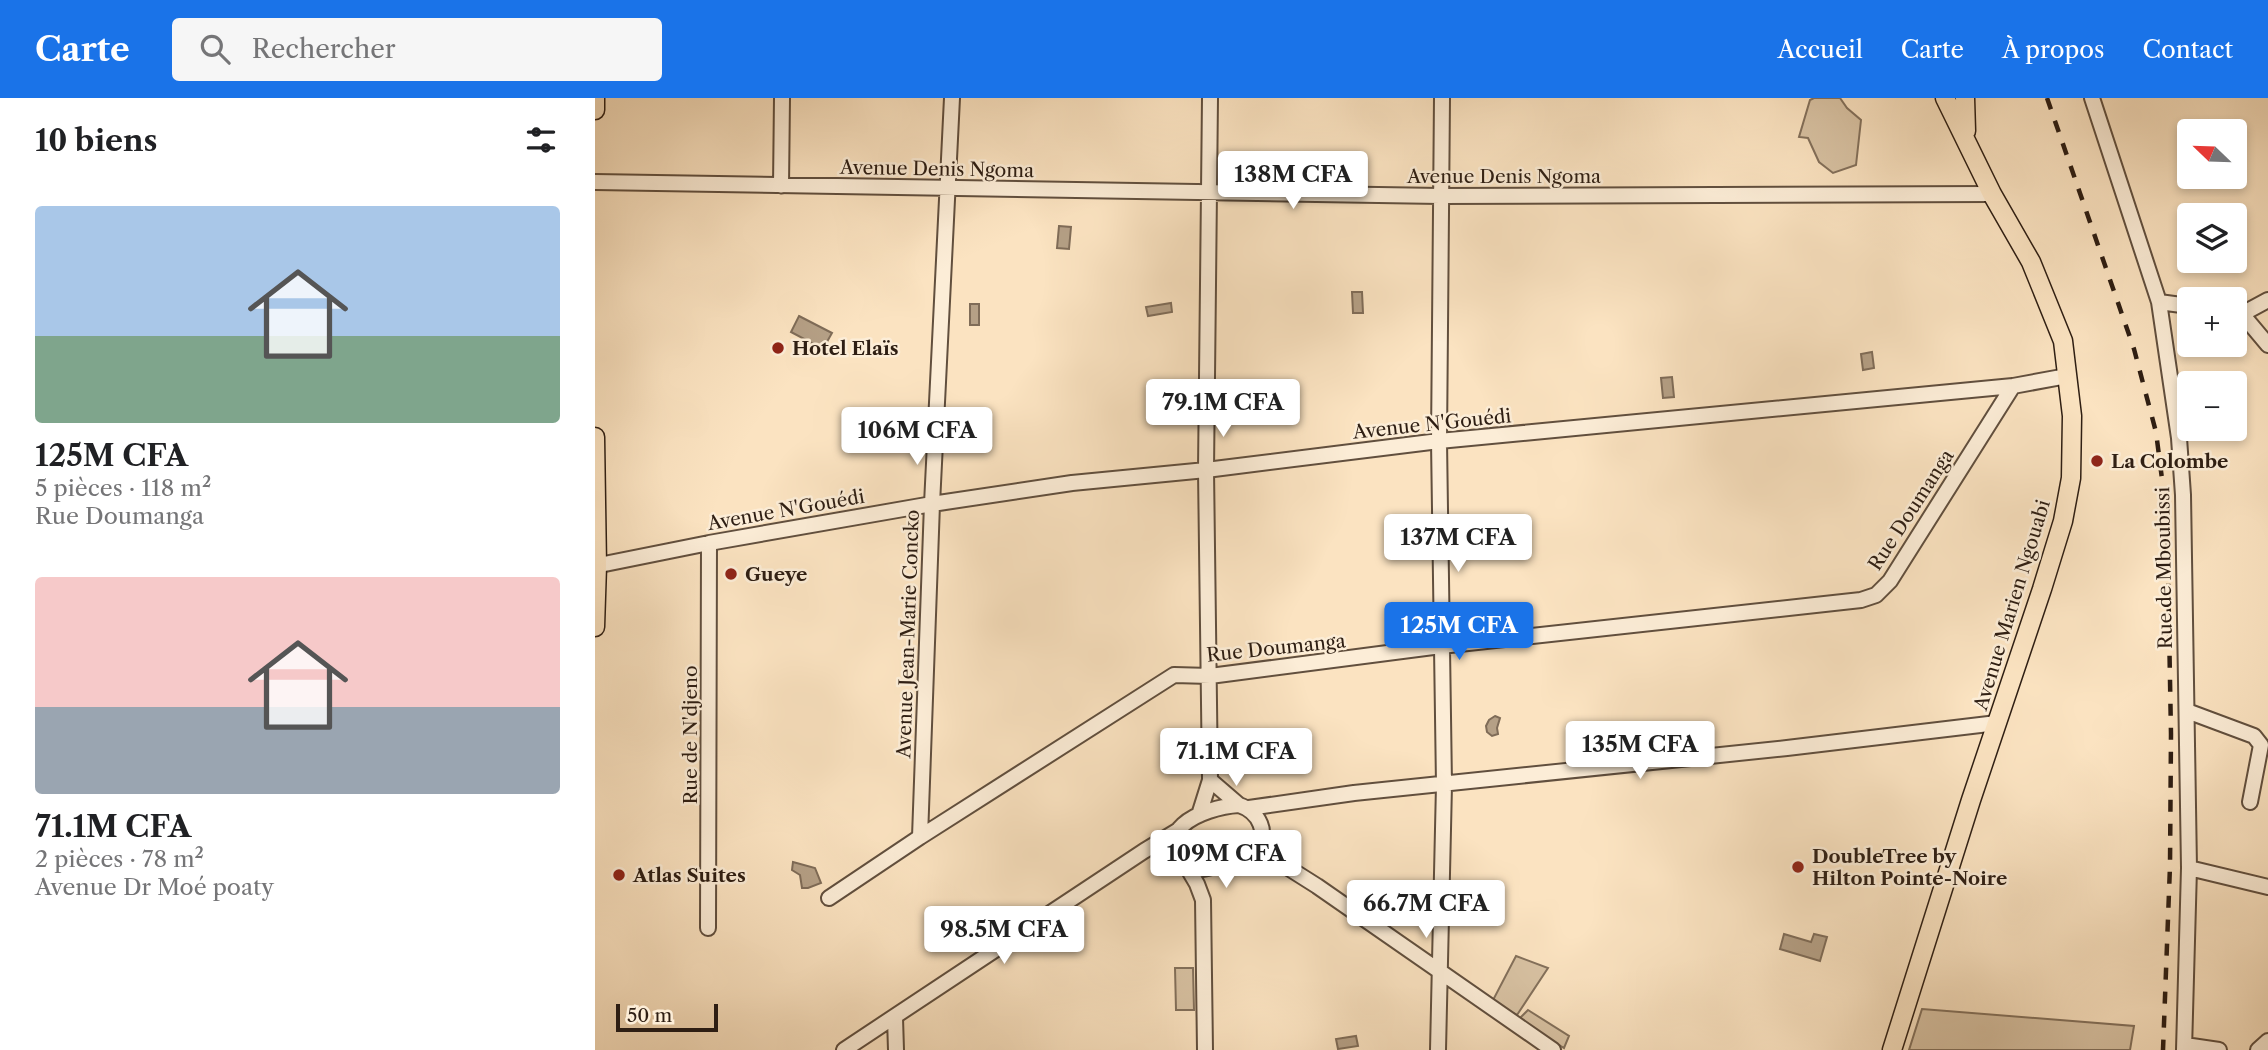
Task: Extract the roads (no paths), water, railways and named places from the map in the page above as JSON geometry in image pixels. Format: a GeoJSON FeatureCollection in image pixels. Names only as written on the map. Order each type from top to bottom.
{"type":"FeatureCollection","features":[{"type":"Feature","properties":{"kind":"main road"},"geometry":{"type":"LineString","coordinates":[[595,98],[595,110]]}},
{"type":"Feature","properties":{"kind":"main road","name":"Avenue Marien Ngouabi"},"geometry":{"type":"LineString","coordinates":[[1892,1050],[2063,521],[2071,478],[2072,416],[2063,341],[2031,262],[1992,194],[1945,98]]}},
{"type":"Feature","properties":{"kind":"main road","name":"Avenue Marien Ngouabi"},"geometry":{"type":"LineString","coordinates":[[1965,98],[1966,138]]}},
{"type":"Feature","properties":{"kind":"main road"},"geometry":{"type":"LineString","coordinates":[[595,437],[595,627]]}},
{"type":"Feature","properties":{"kind":"street"},"geometry":{"type":"LineString","coordinates":[[781,186],[782,98]]}},
{"type":"Feature","properties":{"kind":"street","name":"Avenue Jean-Marie Concko"},"geometry":{"type":"LineString","coordinates":[[920,836],[932,503],[953,98]]}},
{"type":"Feature","properties":{"kind":"street"},"geometry":{"type":"LineString","coordinates":[[1199,815],[1210,780],[1206,470],[1210,98]]}},
{"type":"Feature","properties":{"kind":"street"},"geometry":{"type":"LineString","coordinates":[[1438,1050],[1444,785],[1439,441],[1442,98]]}},
{"type":"Feature","properties":{"kind":"street","name":"Rue de Mboubissi"},"geometry":{"type":"LineString","coordinates":[[2092,98],[2159,302],[2179,438],[2183,495],[2189,868],[2184,1048]]}},
{"type":"Feature","properties":{"kind":"street","name":"Avenue Denis Ngoma"},"geometry":{"type":"LineString","coordinates":[[595,182],[1440,196],[1992,194]]}},
{"type":"Feature","properties":{"kind":"street"},"geometry":{"type":"LineString","coordinates":[[2247,310],[2268,300]]}},
{"type":"Feature","properties":{"kind":"street"},"geometry":{"type":"LineString","coordinates":[[2159,302],[2177,304]]}},
{"type":"Feature","properties":{"kind":"street"},"geometry":{"type":"LineString","coordinates":[[2247,323],[2268,345]]}},
{"type":"Feature","properties":{"kind":"street","name":"Avenue N'Gouédi"},"geometry":{"type":"LineString","coordinates":[[596,566],[932,503],[1072,482],[1206,470],[1439,441],[2013,386],[2067,376]]}},
{"type":"Feature","properties":{"kind":"street","name":"Rue Doumanga"},"geometry":{"type":"LineString","coordinates":[[829,898],[920,836],[1174,675],[1210,676],[1441,646],[1847,602],[1876,595],[1890,581],[2013,386]]}},
{"type":"Feature","properties":{"kind":"street","name":"Rue de N'djeno"},"geometry":{"type":"LineString","coordinates":[[708,928],[709,543]]}},
{"type":"Feature","properties":{"kind":"street"},"geometry":{"type":"LineString","coordinates":[[2186,711],[2253,736],[2259,741],[2261,745],[2249,802]]}},
{"type":"Feature","properties":{"kind":"street"},"geometry":{"type":"LineString","coordinates":[[844,1050],[1177,831],[1184,823],[1228,806],[1787,748],[1997,723]]}},
{"type":"Feature","properties":{"kind":"street"},"geometry":{"type":"LineString","coordinates":[[1210,780],[1256,815],[1261,831],[1279,862]]}},
{"type":"Feature","properties":{"kind":"street"},"geometry":{"type":"LineString","coordinates":[[1143,851],[1162,854],[1199,870],[1244,856],[1252,852],[1278,802]]}},
{"type":"Feature","properties":{"kind":"street"},"geometry":{"type":"LineString","coordinates":[[1177,831],[1175,852],[1197,884],[1203,900],[1205,1050]]}},
{"type":"Feature","properties":{"kind":"street"},"geometry":{"type":"LineString","coordinates":[[1244,856],[1279,862],[1553,1050]]}},
{"type":"Feature","properties":{"kind":"street"},"geometry":{"type":"LineString","coordinates":[[1203,900],[1216,866]]}},
{"type":"Feature","properties":{"kind":"street"},"geometry":{"type":"LineString","coordinates":[[2189,868],[2268,887]]}},
{"type":"Feature","properties":{"kind":"street"},"geometry":{"type":"LineString","coordinates":[[895,1018],[896,1050]]}},
{"type":"Feature","properties":{"kind":"street"},"geometry":{"type":"LineString","coordinates":[[2258,1050],[2268,1041]]}},
{"type":"Feature","properties":{"kind":"street"},"geometry":{"type":"LineString","coordinates":[[2184,1048],[2219,1050]]}},
{"type":"Feature","properties":{"kind":"railway"},"geometry":{"type":"LineString","coordinates":[[2047,98],[2134,349],[2156,432],[2167,518],[2171,734],[2170,866],[2163,1050]]}},
{"type":"Feature","properties":{"kind":"place","name":"Hotel Elaïs"},"geometry":{"type":"Point","coordinates":[778,348]}},
{"type":"Feature","properties":{"kind":"place","name":"La Colombe"},"geometry":{"type":"Point","coordinates":[2097,461]}},
{"type":"Feature","properties":{"kind":"place","name":"Gueye"},"geometry":{"type":"Point","coordinates":[731,574]}},
{"type":"Feature","properties":{"kind":"place","name":"DoubleTree by Hilton Pointe-Noire"},"geometry":{"type":"Point","coordinates":[1798,867]}},
{"type":"Feature","properties":{"kind":"place","name":"Atlas Suites"},"geometry":{"type":"Point","coordinates":[619,875]}}]}
